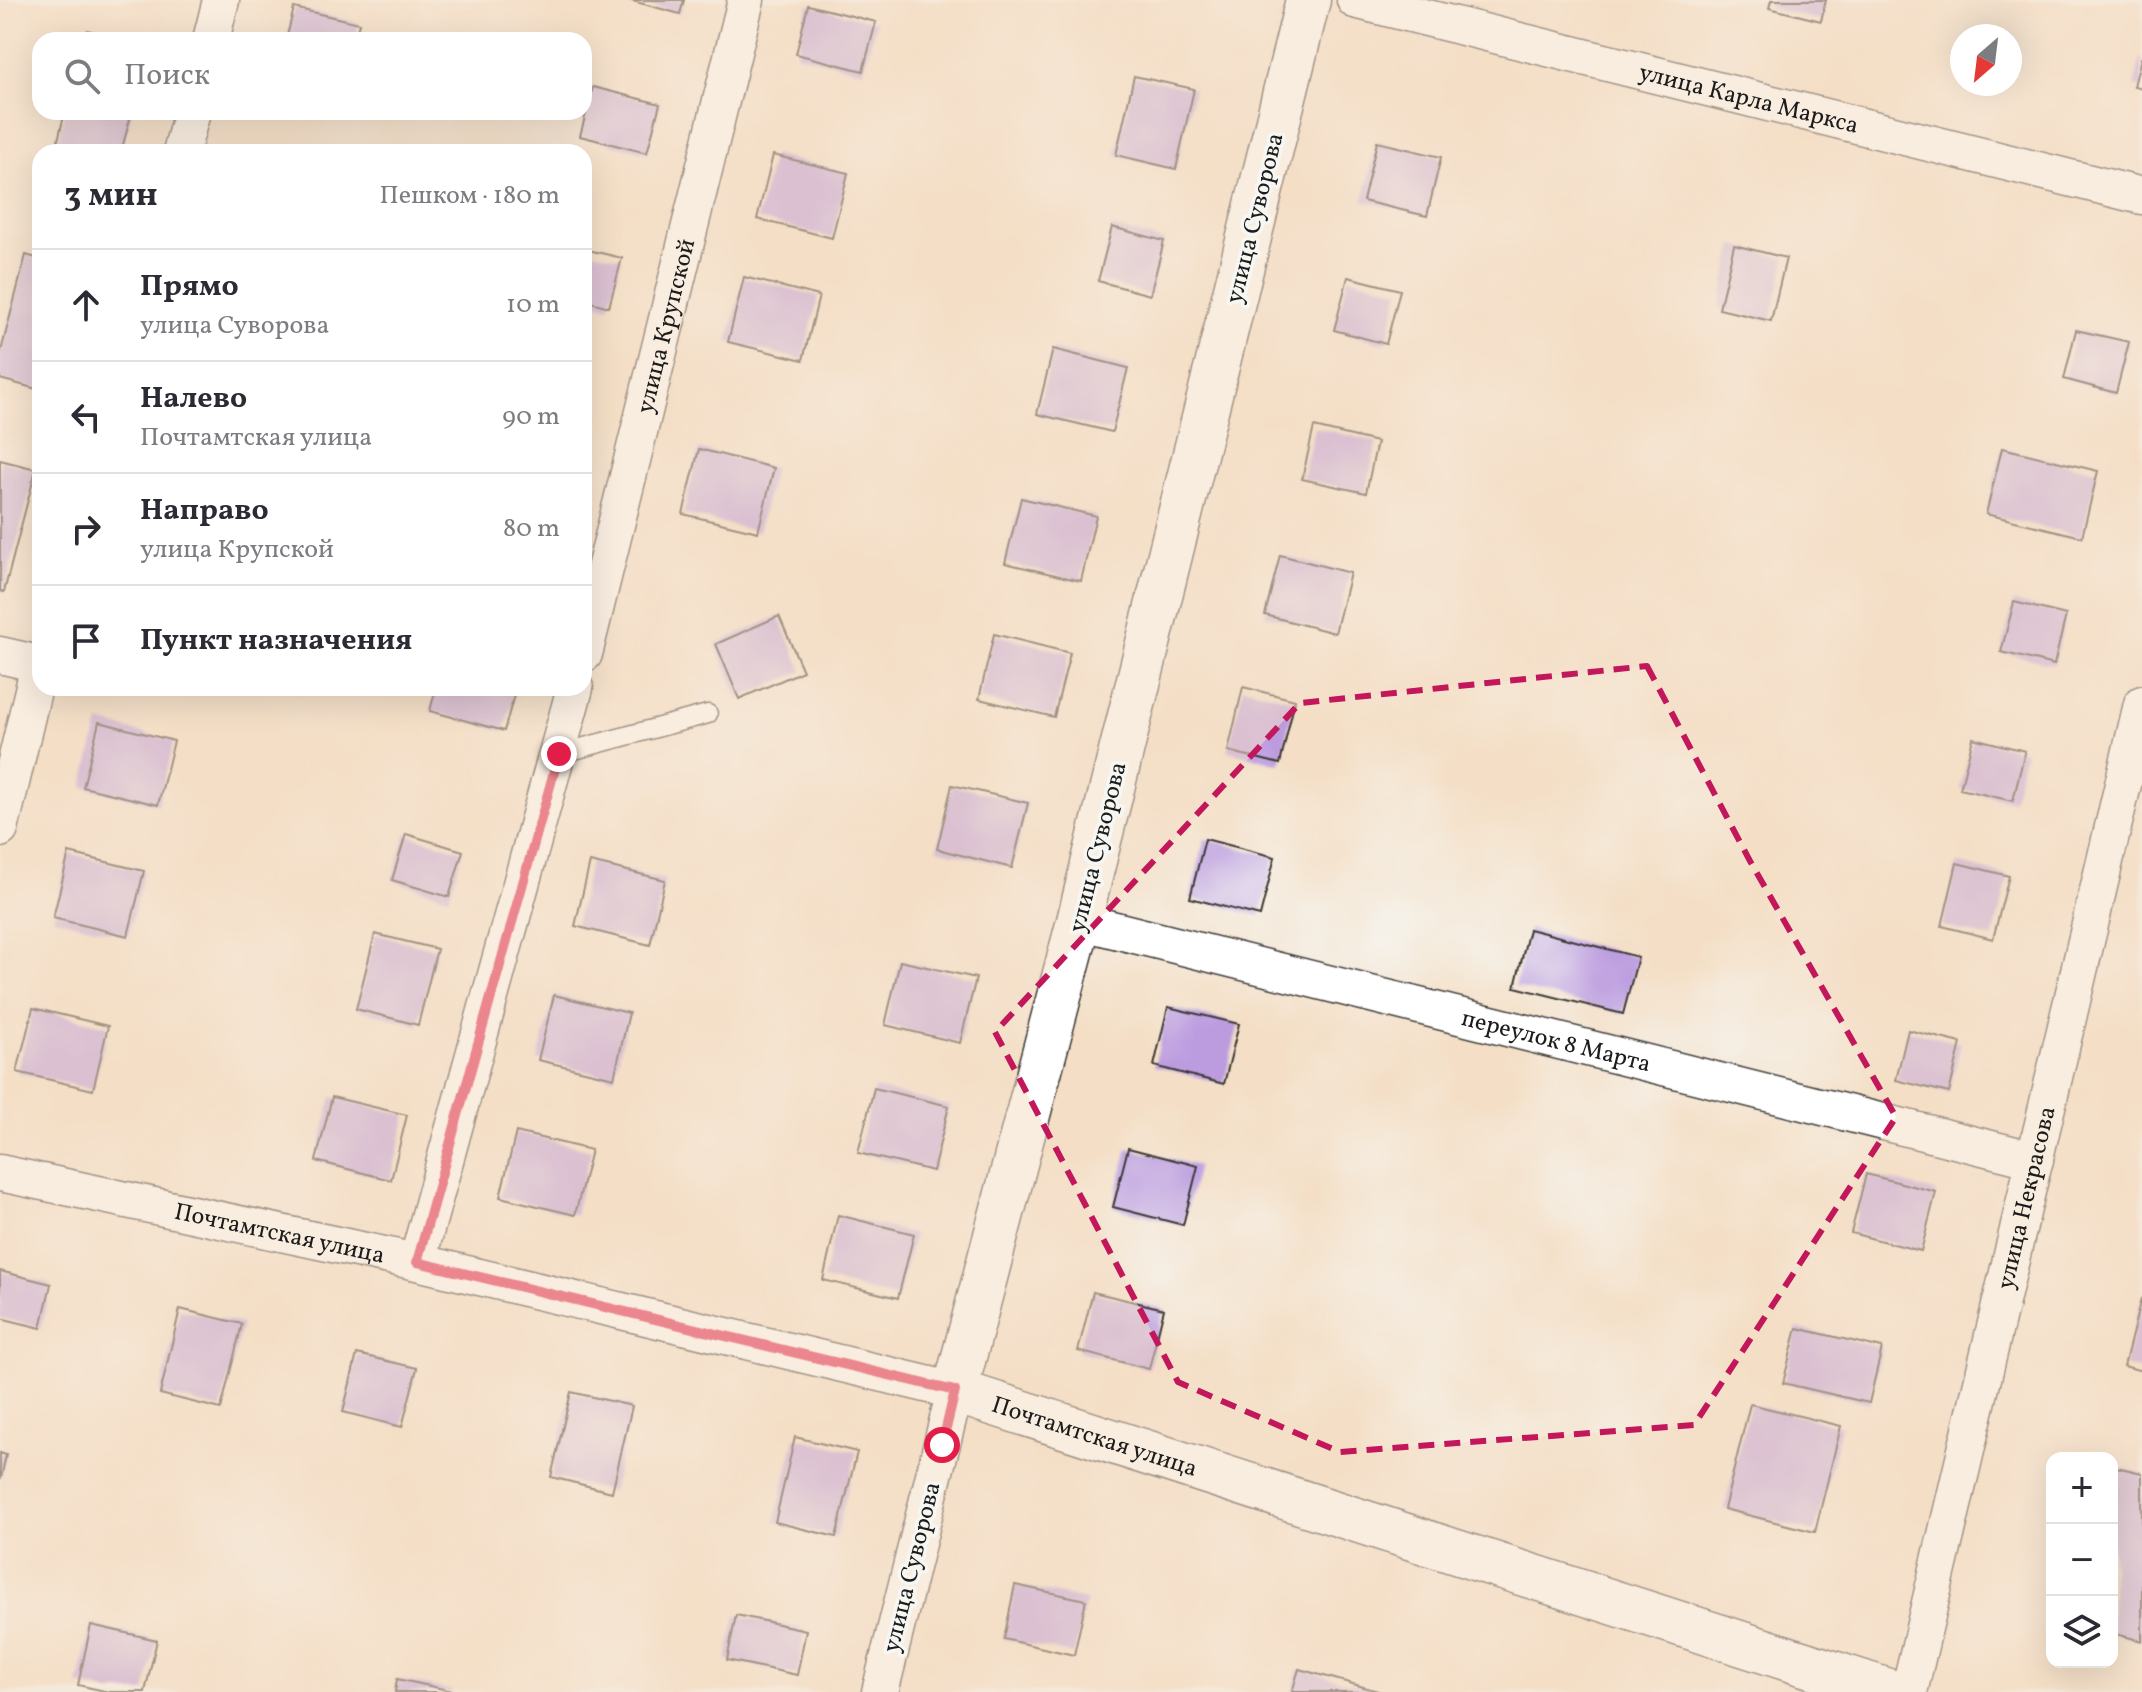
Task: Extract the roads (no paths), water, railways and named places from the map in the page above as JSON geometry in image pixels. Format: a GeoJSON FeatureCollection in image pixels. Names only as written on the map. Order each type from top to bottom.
{"type":"FeatureCollection","features":[{"type":"Feature","properties":{"kind":"street"},"geometry":{"type":"LineString","coordinates":[[213,32],[221,0]]}},
{"type":"Feature","properties":{"kind":"street","name":"улица Крупской"},"geometry":{"type":"LineString","coordinates":[[592,622],[746,0]]}},
{"type":"Feature","properties":{"kind":"street","name":"улица Суворова"},"geometry":{"type":"LineString","coordinates":[[880,1692],[955,1391],[1079,921],[1308,0]]}},
{"type":"Feature","properties":{"kind":"street","name":"улица Карла Маркса"},"geometry":{"type":"LineString","coordinates":[[1355,0],[2142,196]]}},
{"type":"Feature","properties":{"kind":"street"},"geometry":{"type":"LineString","coordinates":[[183,144],[190,120]]}},
{"type":"Feature","properties":{"kind":"street"},"geometry":{"type":"LineString","coordinates":[[0,655],[32,661]]}},
{"type":"Feature","properties":{"kind":"street"},"geometry":{"type":"LineString","coordinates":[[0,829],[32,696]]}},
{"type":"Feature","properties":{"kind":"street"},"geometry":{"type":"LineString","coordinates":[[417,1262],[573,696]]}},
{"type":"Feature","properties":{"kind":"street","name":"улица Некрасова"},"geometry":{"type":"LineString","coordinates":[[1909,1692],[2142,704]]}},
{"type":"Feature","properties":{"kind":"street","name":"переулок 8 Марта"},"geometry":{"type":"LineString","coordinates":[[1079,921],[2035,1160]]}},
{"type":"Feature","properties":{"kind":"street","name":"Почтамтская улица"},"geometry":{"type":"LineString","coordinates":[[0,1173],[417,1262],[955,1391],[1892,1692]]}},
{"type":"Feature","properties":{"kind":"lane"},"geometry":{"type":"LineString","coordinates":[[559,754],[708,714]]}}]}
